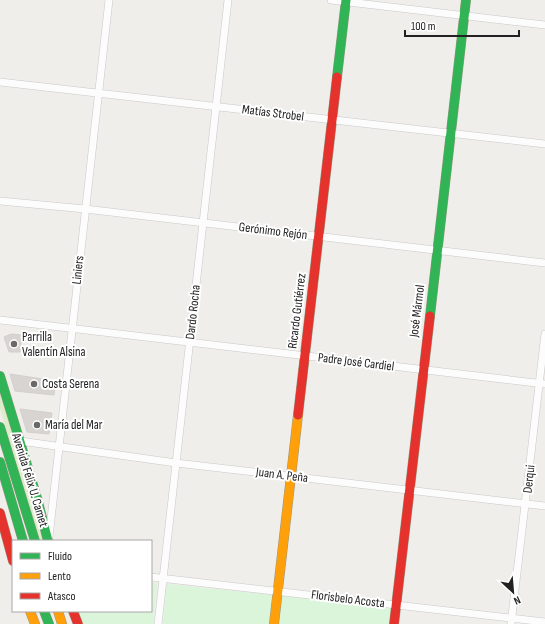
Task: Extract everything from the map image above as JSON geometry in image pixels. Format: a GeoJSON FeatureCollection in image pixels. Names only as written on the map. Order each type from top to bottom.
{"type":"FeatureCollection","features":[{"type":"Feature","properties":{"kind":"street","name":"Liniers"},"geometry":{"type":"LineString","coordinates":[[48,540],[109,0]]}},
{"type":"Feature","properties":{"kind":"street","name":"Dardo Rocha"},"geometry":{"type":"LineString","coordinates":[[158,624],[228,0]]}},
{"type":"Feature","properties":{"kind":"street"},"geometry":{"type":"LineString","coordinates":[[331,0],[545,25]]}},
{"type":"Feature","properties":{"kind":"street","name":"José Mármol"},"geometry":{"type":"LineString","coordinates":[[394,624],[466,0]]}},
{"type":"Feature","properties":{"kind":"street","name":"Ricardo Gutiérrez"},"geometry":{"type":"LineString","coordinates":[[274,624],[346,1]]}},
{"type":"Feature","properties":{"kind":"street","name":"Matías Strobel"},"geometry":{"type":"LineString","coordinates":[[0,82],[545,144]]}},
{"type":"Feature","properties":{"kind":"street","name":"Gerónimo Rejón"},"geometry":{"type":"LineString","coordinates":[[0,201],[85,209],[545,263]]}},
{"type":"Feature","properties":{"kind":"street","name":"Padre José Cardiel"},"geometry":{"type":"LineString","coordinates":[[0,320],[542,384]]}},
{"type":"Feature","properties":{"kind":"street","name":"Derqui"},"geometry":{"type":"LineString","coordinates":[[512,621],[542,384],[545,334]]}},
{"type":"Feature","properties":{"kind":"street","name":"Avenida Félix U. Camet"},"geometry":{"type":"LineString","coordinates":[[0,376],[37,498],[48,540]]}},
{"type":"Feature","properties":{"kind":"street","name":"Avenida Félix U. Camet"},"geometry":{"type":"LineString","coordinates":[[0,427],[35,540]]}},
{"type":"Feature","properties":{"kind":"street","name":"Juan A. Peña"},"geometry":{"type":"LineString","coordinates":[[20,441],[176,462],[545,506]]}},
{"type":"Feature","properties":{"kind":"street","name":"Avenida Félix U. Camet"},"geometry":{"type":"LineString","coordinates":[[0,462],[23,540]]}},
{"type":"Feature","properties":{"kind":"street"},"geometry":{"type":"LineString","coordinates":[[0,513],[12,556]]}},
{"type":"Feature","properties":{"kind":"street","name":"Florisbelo Acosta"},"geometry":{"type":"LineString","coordinates":[[152,577],[396,605],[512,621],[545,622]]}},
{"type":"Feature","properties":{"kind":"street"},"geometry":{"type":"LineString","coordinates":[[30,612],[34,624]]}},
{"type":"Feature","properties":{"kind":"street"},"geometry":{"type":"LineString","coordinates":[[38,612],[47,618]]}},
{"type":"Feature","properties":{"kind":"street"},"geometry":{"type":"LineString","coordinates":[[58,612],[62,624]]}},
{"type":"Feature","properties":{"kind":"street"},"geometry":{"type":"LineString","coordinates":[[73,612],[78,624]]}},
{"type":"Feature","properties":{"kind":"green space"},"geometry":{"type":"Polygon","coordinates":[[[0,390],[45,540],[40,540],[0,409],[0,390]]]}},
{"type":"Feature","properties":{"kind":"green space"},"geometry":{"type":"Polygon","coordinates":[[[152,583],[157,583],[153,624],[83,624],[78,612],[152,612],[152,583]]]}},
{"type":"Feature","properties":{"kind":"green space"},"geometry":{"type":"Polygon","coordinates":[[[167,584],[273,595],[270,624],[163,624],[167,584]]]}},
{"type":"Feature","properties":{"kind":"green space"},"geometry":{"type":"Polygon","coordinates":[[[280,593],[394,608],[392,624],[276,624],[280,593]]]}},
{"type":"Feature","properties":{"kind":"building","name":"Parrilla Valentín Alsina"},"geometry":{"type":"Polygon","coordinates":[[[11,334],[22,335],[20,352],[9,352],[4,337],[11,334]]]}},
{"type":"Feature","properties":{"kind":"building"},"geometry":{"type":"Polygon","coordinates":[[[10,374],[56,381],[54,395],[15,391],[10,374]]]}},
{"type":"Feature","properties":{"kind":"building","name":"María del Mar"},"geometry":{"type":"Polygon","coordinates":[[[20,409],[52,413],[49,434],[27,432],[20,409]]]}},
{"type":"Feature","properties":{"kind":"traffic: fast"},"geometry":{"type":"LineString","coordinates":[[337,77],[346,0]]}},
{"type":"Feature","properties":{"kind":"traffic: fast"},"geometry":{"type":"LineString","coordinates":[[430,316],[466,0]]}},
{"type":"Feature","properties":{"kind":"traffic: fast"},"geometry":{"type":"LineString","coordinates":[[0,376],[37,498],[48,540]]}},
{"type":"Feature","properties":{"kind":"traffic: fast"},"geometry":{"type":"LineString","coordinates":[[0,427],[35,540]]}},
{"type":"Feature","properties":{"kind":"traffic: fast"},"geometry":{"type":"LineString","coordinates":[[0,462],[23,540]]}},
{"type":"Feature","properties":{"kind":"traffic: fast"},"geometry":{"type":"LineString","coordinates":[[44,612],[49,624]]}},
{"type":"Feature","properties":{"kind":"traffic: slow"},"geometry":{"type":"LineString","coordinates":[[274,624],[298,415]]}},
{"type":"Feature","properties":{"kind":"traffic: slow"},"geometry":{"type":"LineString","coordinates":[[30,612],[35,624]]}},
{"type":"Feature","properties":{"kind":"traffic: slow"},"geometry":{"type":"LineString","coordinates":[[58,612],[62,624]]}},
{"type":"Feature","properties":{"kind":"traffic: jam"},"geometry":{"type":"LineString","coordinates":[[298,415],[337,77]]}},
{"type":"Feature","properties":{"kind":"traffic: jam"},"geometry":{"type":"LineString","coordinates":[[394,624],[430,316]]}},
{"type":"Feature","properties":{"kind":"traffic: jam"},"geometry":{"type":"LineString","coordinates":[[0,513],[12,557]]}},
{"type":"Feature","properties":{"kind":"traffic: jam"},"geometry":{"type":"LineString","coordinates":[[73,612],[78,624]]}},
{"type":"Feature","properties":{"kind":"place","name":"Parrilla Valentín Alsina"},"geometry":{"type":"Point","coordinates":[14,344]}},
{"type":"Feature","properties":{"kind":"place","name":"Costa Serena"},"geometry":{"type":"Point","coordinates":[34,384]}},
{"type":"Feature","properties":{"kind":"place","name":"María del Mar"},"geometry":{"type":"Point","coordinates":[37,425]}}]}
